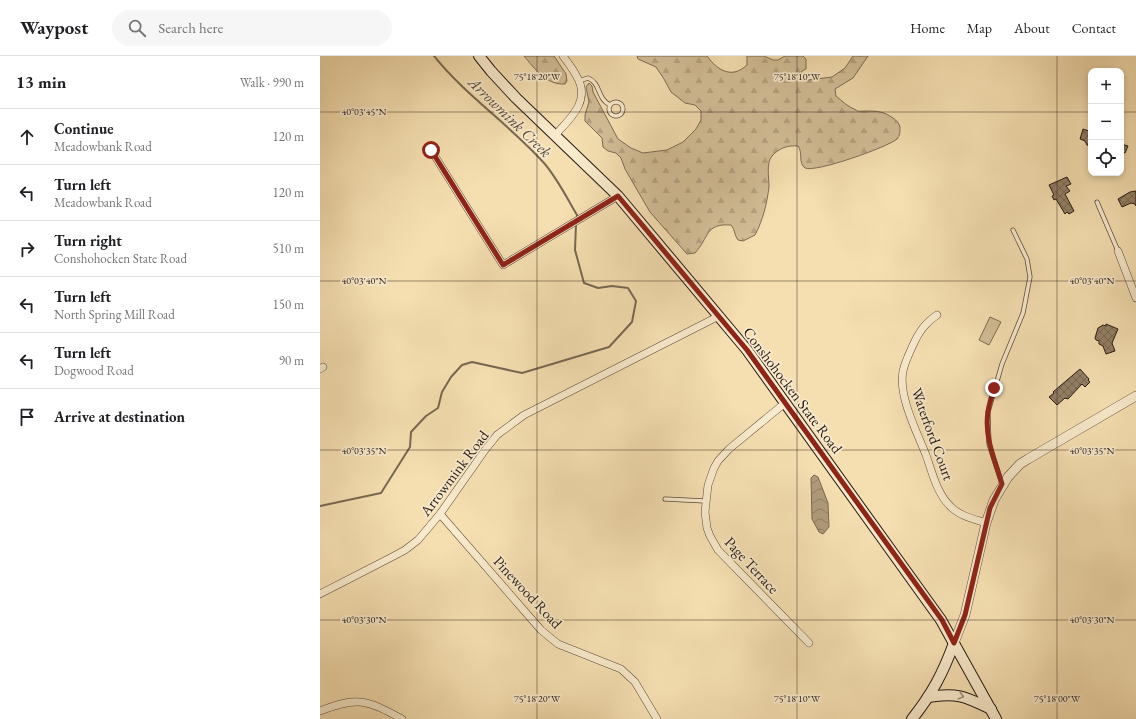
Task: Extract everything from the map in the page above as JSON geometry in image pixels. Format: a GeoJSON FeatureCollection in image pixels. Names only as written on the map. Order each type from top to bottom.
{"type":"FeatureCollection","features":[{"type":"Feature","properties":{"kind":"main road","name":"Conshohocken State Road"},"geometry":{"type":"LineString","coordinates":[[479,56],[504,85],[618,196],[747,350],[942,620],[996,719]]}},
{"type":"Feature","properties":{"kind":"main road"},"geometry":{"type":"LineString","coordinates":[[912,719],[928,698],[942,674],[954,643]]}},
{"type":"Feature","properties":{"kind":"main road"},"geometry":{"type":"LineString","coordinates":[[928,698],[948,694],[958,695],[991,709]]}},
{"type":"Feature","properties":{"kind":"street"},"geometry":{"type":"LineString","coordinates":[[555,135],[573,116],[580,105],[582,93],[579,81],[563,56]]}},
{"type":"Feature","properties":{"kind":"street"},"geometry":{"type":"LineString","coordinates":[[431,150],[503,265],[618,196]]}},
{"type":"Feature","properties":{"kind":"street"},"geometry":{"type":"LineString","coordinates":[[1118,251],[1136,298]]}},
{"type":"Feature","properties":{"kind":"street","name":"Waterford Court"},"geometry":{"type":"LineString","coordinates":[[937,315],[924,325],[920,331],[905,363],[902,381],[905,400],[936,484],[945,500],[962,515],[986,523]]}},
{"type":"Feature","properties":{"kind":"street","name":"Arrowmink Road"},"geometry":{"type":"LineString","coordinates":[[320,594],[405,550],[418,540],[440,514],[485,450],[497,436],[510,425],[538,407],[718,316]]}},
{"type":"Feature","properties":{"kind":"street"},"geometry":{"type":"LineString","coordinates":[[954,643],[965,615],[986,523],[994,500],[1002,484],[1014,470],[1028,459],[1136,396]]}},
{"type":"Feature","properties":{"kind":"street","name":"Page Terrace"},"geometry":{"type":"LineString","coordinates":[[785,403],[729,449],[718,461],[710,476],[705,501],[707,528],[718,550],[810,643]]}},
{"type":"Feature","properties":{"kind":"street","name":"Pinewood Road"},"geometry":{"type":"LineString","coordinates":[[440,514],[541,630],[558,644],[621,669],[635,682],[657,719]]}},
{"type":"Feature","properties":{"kind":"street"},"geometry":{"type":"LineString","coordinates":[[320,711],[339,704],[361,701],[378,706],[402,719]]}},
{"type":"Feature","properties":{"kind":"lane"},"geometry":{"type":"LineString","coordinates":[[579,81],[588,78],[593,81],[603,100],[610,105]]}},
{"type":"Feature","properties":{"kind":"lane"},"geometry":{"type":"LineString","coordinates":[[615,102],[620,102],[623,108],[622,112],[618,115],[612,114],[609,110],[610,105],[615,102]]}},
{"type":"Feature","properties":{"kind":"lane"},"geometry":{"type":"LineString","coordinates":[[1098,202],[1118,251]]}},
{"type":"Feature","properties":{"kind":"lane"},"geometry":{"type":"LineString","coordinates":[[1002,484],[989,444],[988,412],[1002,364],[1023,313],[1030,277],[1027,259],[1013,230]]}},
{"type":"Feature","properties":{"kind":"lane"},"geometry":{"type":"LineString","coordinates":[[665,499],[705,501]]}},
{"type":"Feature","properties":{"kind":"green space"},"geometry":{"type":"Polygon","coordinates":[[[524,56],[554,56],[566,74],[567,81],[565,84],[552,82],[537,71],[524,56]]]}},
{"type":"Feature","properties":{"kind":"green space"},"geometry":{"type":"Polygon","coordinates":[[[637,56],[707,56],[716,66],[721,69],[736,72],[747,65],[747,56],[764,56],[773,60],[778,60],[785,56],[803,56],[806,59],[806,69],[802,71],[799,77],[801,79],[808,80],[832,77],[845,68],[853,56],[868,56],[853,78],[835,89],[836,96],[848,106],[858,111],[876,111],[896,120],[900,127],[899,135],[897,139],[880,148],[836,163],[811,169],[803,166],[798,146],[791,146],[781,149],[772,156],[769,162],[769,187],[767,199],[755,235],[743,241],[738,240],[731,225],[716,226],[708,233],[695,253],[687,254],[650,212],[625,169],[621,158],[616,153],[608,151],[603,147],[602,138],[585,121],[585,115],[589,102],[586,87],[589,83],[592,86],[593,92],[618,139],[631,148],[643,153],[667,150],[683,142],[696,129],[701,120],[701,111],[695,105],[685,103],[671,92],[656,67],[638,59],[637,56]]]}},
{"type":"Feature","properties":{"kind":"green space"},"geometry":{"type":"Polygon","coordinates":[[[990,317],[1001,322],[989,345],[979,340],[990,317]]]}},
{"type":"Feature","properties":{"kind":"water"},"geometry":{"type":"Polygon","coordinates":[[[814,475],[818,477],[828,503],[829,527],[823,534],[819,532],[812,519],[811,478],[814,475]]]}},
{"type":"Feature","properties":{"kind":"building"},"geometry":{"type":"Polygon","coordinates":[[[1083,129],[1088,131],[1088,146],[1085,141],[1080,139],[1083,129]]]}},
{"type":"Feature","properties":{"kind":"building"},"geometry":{"type":"Polygon","coordinates":[[[1124,145],[1128,146],[1124,153],[1124,145]]]}},
{"type":"Feature","properties":{"kind":"building"},"geometry":{"type":"Polygon","coordinates":[[[1067,177],[1071,184],[1066,186],[1070,191],[1065,194],[1074,211],[1069,214],[1067,212],[1065,214],[1056,199],[1054,200],[1052,196],[1054,195],[1049,185],[1067,177]]]}},
{"type":"Feature","properties":{"kind":"building"},"geometry":{"type":"Polygon","coordinates":[[[1136,191],[1136,206],[1135,204],[1131,203],[1122,207],[1118,199],[1130,192],[1136,191]]]}},
{"type":"Feature","properties":{"kind":"building"},"geometry":{"type":"Polygon","coordinates":[[[1106,324],[1118,329],[1112,343],[1115,351],[1106,354],[1103,346],[1099,344],[1099,341],[1095,338],[1098,328],[1103,325],[1106,326],[1106,324]]]}},
{"type":"Feature","properties":{"kind":"building"},"geometry":{"type":"Polygon","coordinates":[[[1080,369],[1090,382],[1085,387],[1082,384],[1068,399],[1065,398],[1057,405],[1049,397],[1080,369]]]}},
{"type":"Feature","properties":{"kind":"waterway","name":"Arrowmink Creek"},"geometry":{"type":"LineString","coordinates":[[434,56],[460,84],[531,149],[544,163],[562,188],[577,217]]}},
{"type":"Feature","properties":{"kind":"waterway","name":"Arrowmink Creek"},"geometry":{"type":"LineString","coordinates":[[320,506],[381,493],[410,447],[411,432],[426,416],[438,408],[442,392],[451,377],[462,365],[472,362],[522,373],[609,347],[632,322],[636,301],[628,288],[612,286],[598,288],[584,283],[575,250],[576,224]]}},
{"type":"Feature","properties":{"kind":"route"},"geometry":{"type":"LineString","coordinates":[[431,150],[503,265],[618,196],[747,350],[942,620],[954,643],[965,615],[990,508],[1002,484],[989,444],[987,429],[988,412],[994,388]]}}]}
